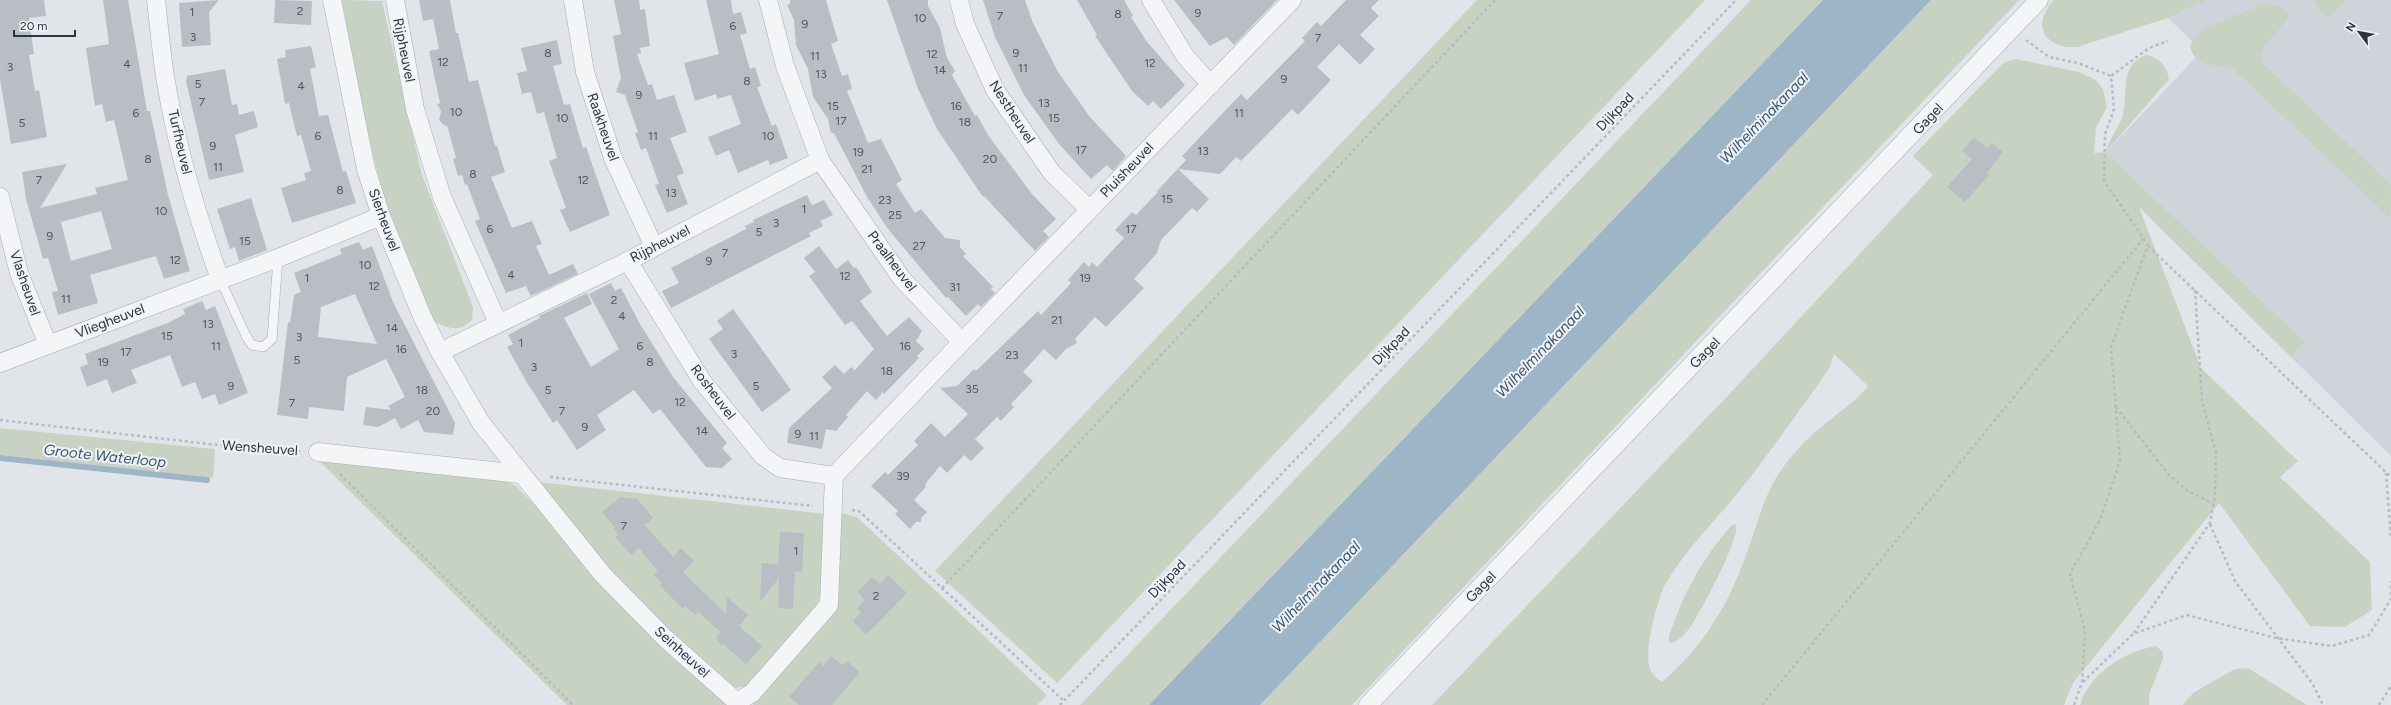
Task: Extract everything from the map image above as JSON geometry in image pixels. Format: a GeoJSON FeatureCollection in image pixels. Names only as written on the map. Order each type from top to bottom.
{"type":"FeatureCollection","features":[{"type":"Feature","properties":{"kind":"street","name":"Turfheuvel"},"geometry":{"type":"LineString","coordinates":[[156,0],[165,77],[180,149],[199,221],[220,279]]}},
{"type":"Feature","properties":{"kind":"street","name":"Sierheuvel"},"geometry":{"type":"LineString","coordinates":[[332,0],[366,169],[381,216],[422,316],[440,352],[481,423]]}},
{"type":"Feature","properties":{"kind":"street","name":"Rijpheuvel"},"geometry":{"type":"LineString","coordinates":[[395,0],[415,109],[442,197],[498,323]]}},
{"type":"Feature","properties":{"kind":"street","name":"Raakheuvel"},"geometry":{"type":"LineString","coordinates":[[573,0],[585,72],[613,158],[654,247]]}},
{"type":"Feature","properties":{"kind":"street","name":"Praalheuvel"},"geometry":{"type":"LineString","coordinates":[[768,0],[785,66],[820,160],[902,279],[962,342]]}},
{"type":"Feature","properties":{"kind":"street","name":"Nestheuvel"},"geometry":{"type":"LineString","coordinates":[[959,0],[965,24],[995,90],[1052,173],[1089,209]]}},
{"type":"Feature","properties":{"kind":"street"},"geometry":{"type":"LineString","coordinates":[[1151,0],[1185,56],[1211,85]]}},
{"type":"Feature","properties":{"kind":"street","name":"Pluisheuvel"},"geometry":{"type":"LineString","coordinates":[[962,342],[1292,0]]}},
{"type":"Feature","properties":{"kind":"street","name":"Gagel"},"geometry":{"type":"LineString","coordinates":[[1368,705],[2039,0]]}},
{"type":"Feature","properties":{"kind":"street","name":"Rijpheuvel"},"geometry":{"type":"LineString","coordinates":[[440,352],[628,261],[820,160]]}},
{"type":"Feature","properties":{"kind":"street","name":"Vlasheuvel"},"geometry":{"type":"LineString","coordinates":[[0,197],[19,273],[48,345]]}},
{"type":"Feature","properties":{"kind":"street","name":"Vliegheuvel"},"geometry":{"type":"LineString","coordinates":[[0,363],[278,258],[381,216]]}},
{"type":"Feature","properties":{"kind":"street","name":"Rosheuvel"},"geometry":{"type":"LineString","coordinates":[[628,261],[702,381],[763,456],[780,468],[834,476]]}},
{"type":"Feature","properties":{"kind":"street"},"geometry":{"type":"LineString","coordinates":[[834,476],[962,342]]}},
{"type":"Feature","properties":{"kind":"street","name":"Seinheuvel"},"geometry":{"type":"LineString","coordinates":[[481,423],[520,474],[603,575],[666,639],[738,702],[752,693],[829,605],[834,476]]}},
{"type":"Feature","properties":{"kind":"street","name":"Wensheuvel"},"geometry":{"type":"LineString","coordinates":[[318,452],[520,474]]}},
{"type":"Feature","properties":{"kind":"lane"},"geometry":{"type":"LineString","coordinates":[[220,279],[246,336],[252,345],[263,347],[272,339],[278,258]]}},
{"type":"Feature","properties":{"kind":"path"},"geometry":{"type":"LineString","coordinates":[[942,588],[1495,0]]}},
{"type":"Feature","properties":{"kind":"path","name":"Dijkpad"},"geometry":{"type":"LineString","coordinates":[[1060,705],[1736,0]]}},
{"type":"Feature","properties":{"kind":"path"},"geometry":{"type":"LineString","coordinates":[[2011,30],[2049,57],[2078,63],[2111,76]]}},
{"type":"Feature","properties":{"kind":"path"},"geometry":{"type":"LineString","coordinates":[[2111,76],[2149,48],[2168,41]]}},
{"type":"Feature","properties":{"kind":"path"},"geometry":{"type":"LineString","coordinates":[[2111,76],[2114,109],[2105,134],[2104,181],[2148,246],[2391,477]]}},
{"type":"Feature","properties":{"kind":"path"},"geometry":{"type":"LineString","coordinates":[[1762,705],[2144,239]]}},
{"type":"Feature","properties":{"kind":"path"},"geometry":{"type":"LineString","coordinates":[[2074,705],[2082,682],[2085,632],[2070,574],[2100,520],[2120,461],[2111,348],[2148,246]]}},
{"type":"Feature","properties":{"kind":"path"},"geometry":{"type":"LineString","coordinates":[[2082,682],[2134,634],[2210,523],[2214,503],[2216,453],[2202,400],[2195,290]]}},
{"type":"Feature","properties":{"kind":"path"},"geometry":{"type":"LineString","coordinates":[[2116,407],[2169,475],[2188,491],[2214,503]]}},
{"type":"Feature","properties":{"kind":"path","name":"Wensheuvel"},"geometry":{"type":"LineString","coordinates":[[0,420],[209,444],[318,452]]}},
{"type":"Feature","properties":{"kind":"path"},"geometry":{"type":"LineString","coordinates":[[318,452],[573,705]]}},
{"type":"Feature","properties":{"kind":"path"},"geometry":{"type":"LineString","coordinates":[[2386,473],[2391,538]]}},
{"type":"Feature","properties":{"kind":"path"},"geometry":{"type":"LineString","coordinates":[[2210,523],[2235,581],[2276,638],[2312,683],[2323,705]]}},
{"type":"Feature","properties":{"kind":"path"},"geometry":{"type":"LineString","coordinates":[[2134,634],[2187,615],[2276,638],[2332,646],[2369,635],[2391,599],[2391,581]]}},
{"type":"Feature","properties":{"kind":"path"},"geometry":{"type":"LineString","coordinates":[[2379,705],[2391,686]]}},
{"type":"Feature","properties":{"kind":"shaded area"},"geometry":{"type":"Polygon","coordinates":[[[2208,0],[2391,0],[2391,456],[2291,357],[2305,342],[2106,152],[2202,51],[2168,18],[2208,0]]]}},
{"type":"Feature","properties":{"kind":"green space"},"geometry":{"type":"Polygon","coordinates":[[[342,0],[382,1],[422,175],[473,307],[472,320],[463,327],[454,328],[434,322],[393,226],[376,167],[360,101],[342,0]]]}},
{"type":"Feature","properties":{"kind":"green space"},"geometry":{"type":"Polygon","coordinates":[[[1477,0],[1705,0],[1057,683],[935,571],[1477,0]]]}},
{"type":"Feature","properties":{"kind":"green space"},"geometry":{"type":"Polygon","coordinates":[[[1751,0],[1823,0],[1149,705],[1080,705],[1751,0]]]}},
{"type":"Feature","properties":{"kind":"green space"},"geometry":{"type":"Polygon","coordinates":[[[1931,0],[2019,0],[1352,705],[1260,705],[1931,0]]]}},
{"type":"Feature","properties":{"kind":"green space"},"geometry":{"type":"Polygon","coordinates":[[[2054,0],[2208,0],[2168,18],[2077,47],[2066,47],[2049,40],[2044,34],[2042,26],[2043,18],[2047,9],[2054,0]]]}},
{"type":"Feature","properties":{"kind":"green space"},"geometry":{"type":"Polygon","coordinates":[[[2315,0],[2346,0],[2328,18],[2321,13],[2315,0]]]}},
{"type":"Feature","properties":{"kind":"green space"},"geometry":{"type":"Polygon","coordinates":[[[2263,4],[2279,6],[2287,11],[2288,16],[2260,54],[2263,63],[2391,185],[2390,218],[2233,69],[2201,62],[2192,53],[2190,45],[2201,30],[2263,4]]]}},
{"type":"Feature","properties":{"kind":"green space"},"geometry":{"type":"Polygon","coordinates":[[[2146,55],[2155,58],[2162,63],[2169,79],[2106,152],[2109,142],[2123,115],[2128,73],[2137,60],[2146,55]]]}},
{"type":"Feature","properties":{"kind":"green space"},"geometry":{"type":"Polygon","coordinates":[[[2016,59],[2079,72],[2096,80],[2103,89],[2107,107],[2096,128],[2094,153],[2106,152],[2305,342],[2291,357],[2139,207],[2201,368],[2298,461],[2280,477],[2370,562],[2372,610],[2345,627],[2310,626],[2219,503],[2073,683],[2064,705],[1432,705],[1735,388],[1933,175],[1913,156],[2003,63],[2016,59]],[[1834,354],[1829,368],[1818,385],[1768,454],[1747,482],[1673,571],[1659,600],[1650,636],[1648,658],[1649,666],[1654,676],[1662,682],[1689,656],[1720,613],[1747,553],[1768,493],[1783,468],[1794,453],[1807,440],[1852,403],[1868,386],[1834,354]]]}},
{"type":"Feature","properties":{"kind":"green space"},"geometry":{"type":"Polygon","coordinates":[[[0,428],[215,449],[213,478],[0,455],[0,428]]]}},
{"type":"Feature","properties":{"kind":"green space"},"geometry":{"type":"Polygon","coordinates":[[[316,458],[495,476],[516,486],[731,705],[567,705],[316,458]]]}},
{"type":"Feature","properties":{"kind":"green space"},"geometry":{"type":"Polygon","coordinates":[[[538,482],[826,514],[821,593],[818,603],[749,686],[732,688],[678,642],[653,617],[605,565],[538,482]]]}},
{"type":"Feature","properties":{"kind":"green space"},"geometry":{"type":"Polygon","coordinates":[[[841,513],[857,517],[1047,695],[1037,705],[753,705],[753,702],[833,610],[841,513]]]}},
{"type":"Feature","properties":{"kind":"green space"},"geometry":{"type":"Polygon","coordinates":[[[1736,524],[1736,532],[1726,560],[1701,609],[1685,634],[1672,643],[1669,642],[1669,636],[1675,620],[1694,577],[1721,538],[1732,525],[1736,524]]]}},
{"type":"Feature","properties":{"kind":"green space"},"geometry":{"type":"Polygon","coordinates":[[[2156,646],[2163,652],[2163,659],[2149,695],[2149,705],[2080,705],[2091,683],[2110,666],[2132,653],[2156,646]]]}},
{"type":"Feature","properties":{"kind":"green space"},"geometry":{"type":"Polygon","coordinates":[[[2248,668],[2307,705],[2183,705],[2193,693],[2235,669],[2248,668]]]}},
{"type":"Feature","properties":{"kind":"water","name":"Wilhelminakanaal"},"geometry":{"type":"Polygon","coordinates":[[[1823,0],[1931,0],[1260,705],[1149,705],[1823,0]]]}},
{"type":"Feature","properties":{"kind":"building"},"geometry":{"type":"Polygon","coordinates":[[[0,0],[44,0],[46,16],[29,18],[34,54],[29,55],[35,91],[39,90],[47,137],[11,144],[0,79],[0,0]]]}},
{"type":"Feature","properties":{"kind":"building"},"geometry":{"type":"Polygon","coordinates":[[[103,0],[128,0],[147,111],[150,111],[168,195],[190,271],[164,279],[156,256],[90,275],[98,303],[58,315],[52,292],[58,291],[48,258],[43,259],[26,199],[22,172],[67,164],[40,208],[97,194],[95,188],[128,180],[114,120],[106,122],[102,104],[95,106],[86,48],[109,44],[103,0]],[[101,211],[61,222],[71,261],[112,249],[101,211]]]}},
{"type":"Feature","properties":{"kind":"building"},"geometry":{"type":"Polygon","coordinates":[[[219,0],[209,12],[211,45],[182,47],[179,3],[219,0]]]}},
{"type":"Feature","properties":{"kind":"building"},"geometry":{"type":"Polygon","coordinates":[[[275,0],[312,1],[311,25],[274,23],[275,0]]]}},
{"type":"Feature","properties":{"kind":"building"},"geometry":{"type":"Polygon","coordinates":[[[419,0],[450,0],[456,33],[458,33],[469,82],[478,80],[495,146],[497,146],[505,172],[491,177],[512,228],[532,221],[542,244],[536,246],[549,275],[573,264],[578,274],[531,296],[526,286],[506,293],[475,221],[480,219],[467,184],[465,185],[462,175],[458,176],[453,159],[456,158],[447,125],[445,126],[439,120],[441,111],[437,104],[440,103],[429,51],[439,49],[433,19],[423,21],[419,0]]]}},
{"type":"Feature","properties":{"kind":"building"},"geometry":{"type":"Polygon","coordinates":[[[614,0],[639,0],[640,10],[645,9],[650,46],[640,48],[641,53],[637,54],[648,85],[652,84],[657,100],[674,95],[687,132],[670,138],[684,173],[677,176],[688,204],[667,213],[655,185],[659,184],[646,148],[641,150],[635,133],[638,132],[625,95],[616,92],[621,78],[613,36],[621,34],[614,0]]]}},
{"type":"Feature","properties":{"kind":"building"},"geometry":{"type":"Polygon","coordinates":[[[706,0],[731,0],[733,14],[741,12],[747,33],[740,35],[750,69],[755,67],[761,86],[757,87],[772,126],[776,124],[788,158],[770,165],[768,160],[738,173],[729,150],[716,156],[708,137],[741,124],[731,95],[717,99],[716,94],[695,101],[684,63],[719,54],[706,0]]]}},
{"type":"Feature","properties":{"kind":"building"},"geometry":{"type":"Polygon","coordinates":[[[790,0],[826,0],[838,41],[831,44],[842,76],[848,74],[852,89],[847,91],[868,143],[881,139],[902,180],[896,184],[915,213],[921,209],[945,238],[960,240],[960,247],[966,254],[963,256],[993,287],[991,289],[995,293],[981,307],[978,304],[966,316],[948,297],[946,298],[888,229],[867,197],[834,133],[831,133],[828,119],[813,97],[808,69],[796,45],[794,20],[787,5],[790,4],[790,0]]]}},
{"type":"Feature","properties":{"kind":"building"},"geometry":{"type":"Polygon","coordinates":[[[887,0],[928,0],[928,6],[940,28],[947,58],[955,71],[952,75],[975,116],[977,115],[988,135],[1032,194],[1056,219],[1043,231],[1049,237],[1035,251],[984,196],[983,197],[937,129],[918,89],[887,0]]]}},
{"type":"Feature","properties":{"kind":"building"},"geometry":{"type":"Polygon","coordinates":[[[983,0],[1025,0],[1033,23],[1058,72],[1090,117],[1126,156],[1113,171],[1107,165],[1091,179],[1059,144],[1024,95],[995,37],[983,0]]]}},
{"type":"Feature","properties":{"kind":"building"},"geometry":{"type":"Polygon","coordinates":[[[1077,0],[1124,0],[1133,16],[1131,17],[1147,42],[1185,85],[1161,109],[1153,101],[1148,106],[1132,91],[1095,36],[1097,35],[1077,0]]]}},
{"type":"Feature","properties":{"kind":"building"},"geometry":{"type":"Polygon","coordinates":[[[1174,0],[1277,0],[1234,45],[1227,37],[1210,46],[1174,0]]]}},
{"type":"Feature","properties":{"kind":"building"},"geometry":{"type":"Polygon","coordinates":[[[1346,0],[1379,0],[1371,8],[1379,16],[1360,35],[1375,49],[1360,65],[1339,44],[1317,67],[1331,80],[1298,115],[1292,109],[1241,161],[1236,157],[1220,174],[1178,169],[1209,199],[1197,212],[1192,208],[1161,240],[1157,253],[1134,279],[1144,288],[1106,327],[1095,317],[1075,339],[1077,343],[1066,349],[1056,360],[1044,349],[1023,372],[1033,381],[1011,404],[1014,407],[1001,421],[997,417],[975,439],[984,448],[971,461],[964,455],[947,473],[940,466],[926,483],[925,488],[914,500],[927,512],[921,518],[921,522],[916,522],[910,529],[895,514],[898,511],[871,486],[885,472],[888,475],[918,445],[914,441],[931,423],[945,437],[968,414],[940,388],[957,386],[974,369],[976,371],[1038,311],[1041,315],[1071,283],[1068,280],[1084,262],[1089,267],[1092,262],[1097,267],[1124,238],[1115,230],[1132,212],[1136,215],[1158,192],[1157,191],[1186,160],[1182,156],[1241,94],[1247,100],[1305,41],[1302,38],[1317,22],[1321,26],[1346,0]]]}},
{"type":"Feature","properties":{"kind":"building"},"geometry":{"type":"Polygon","coordinates":[[[557,40],[562,64],[553,66],[564,105],[570,104],[583,148],[586,147],[610,215],[570,232],[560,210],[566,208],[549,161],[557,158],[544,112],[537,114],[531,92],[522,94],[517,73],[527,71],[521,48],[557,40]]]}},
{"type":"Feature","properties":{"kind":"building"},"geometry":{"type":"Polygon","coordinates":[[[311,46],[316,67],[310,69],[319,116],[328,115],[343,172],[346,171],[356,203],[292,223],[281,188],[306,180],[304,173],[311,171],[301,135],[297,136],[289,103],[285,104],[277,59],[286,57],[285,50],[311,46]]]}},
{"type":"Feature","properties":{"kind":"building"},"geometry":{"type":"Polygon","coordinates":[[[225,69],[232,105],[237,104],[239,115],[254,111],[258,127],[235,135],[244,172],[209,180],[186,81],[187,76],[225,69]]]}},
{"type":"Feature","properties":{"kind":"building"},"geometry":{"type":"Polygon","coordinates":[[[1974,137],[1987,148],[1992,143],[2003,152],[1987,173],[1989,175],[1965,202],[1947,187],[1972,159],[1962,151],[1974,137]]]}},
{"type":"Feature","properties":{"kind":"building"},"geometry":{"type":"Polygon","coordinates":[[[807,195],[812,205],[824,200],[833,215],[820,221],[823,226],[809,233],[811,236],[671,308],[662,291],[679,283],[671,268],[746,229],[745,226],[754,222],[753,220],[807,195]]]}},
{"type":"Feature","properties":{"kind":"building"},"geometry":{"type":"Polygon","coordinates":[[[251,198],[267,250],[239,261],[235,247],[230,249],[217,209],[251,198]]]}},
{"type":"Feature","properties":{"kind":"building"},"geometry":{"type":"Polygon","coordinates":[[[359,242],[363,250],[372,246],[393,302],[455,423],[453,435],[424,432],[418,420],[401,429],[395,418],[378,427],[363,425],[366,407],[391,410],[388,406],[405,397],[386,359],[347,377],[344,411],[309,407],[308,419],[277,415],[288,322],[290,323],[294,295],[301,292],[294,273],[342,254],[340,249],[359,242]],[[355,294],[321,307],[318,337],[377,344],[355,294]]]}},
{"type":"Feature","properties":{"kind":"building"},"geometry":{"type":"Polygon","coordinates":[[[819,246],[836,269],[848,260],[854,268],[856,267],[872,292],[860,301],[887,336],[909,317],[922,331],[916,341],[924,349],[917,356],[919,358],[884,394],[883,392],[876,400],[867,391],[846,415],[848,417],[836,431],[826,429],[822,449],[787,443],[789,428],[832,388],[822,377],[835,365],[844,374],[851,367],[855,370],[874,349],[852,321],[845,325],[809,276],[815,272],[804,258],[819,246]]]}},
{"type":"Feature","properties":{"kind":"building"},"geometry":{"type":"Polygon","coordinates":[[[611,283],[615,291],[621,288],[640,324],[673,377],[727,443],[722,448],[732,459],[722,468],[706,467],[660,409],[653,414],[634,390],[597,415],[606,430],[577,450],[557,420],[553,423],[526,381],[507,347],[513,344],[508,335],[540,318],[539,316],[587,293],[592,304],[564,318],[591,367],[619,349],[589,294],[611,283]]]}},
{"type":"Feature","properties":{"kind":"building"},"geometry":{"type":"Polygon","coordinates":[[[202,301],[206,310],[215,306],[248,393],[219,405],[215,394],[202,399],[195,382],[182,387],[170,355],[131,370],[137,383],[112,393],[107,379],[87,387],[80,367],[88,364],[85,354],[170,322],[185,314],[183,309],[202,301]]]}},
{"type":"Feature","properties":{"kind":"building"},"geometry":{"type":"Polygon","coordinates":[[[733,309],[791,390],[762,412],[709,339],[723,329],[717,321],[733,309]]]}},
{"type":"Feature","properties":{"kind":"building"},"geometry":{"type":"Polygon","coordinates":[[[620,497],[637,499],[653,518],[645,525],[673,557],[681,548],[694,561],[683,572],[726,614],[727,597],[748,615],[739,626],[762,646],[746,664],[723,644],[722,646],[716,638],[721,632],[698,612],[695,615],[685,606],[683,609],[660,586],[662,583],[654,575],[658,571],[639,548],[631,555],[615,537],[618,534],[613,529],[615,527],[602,512],[620,497]]]}},
{"type":"Feature","properties":{"kind":"building"},"geometry":{"type":"Polygon","coordinates":[[[780,532],[804,533],[802,572],[795,571],[793,609],[778,608],[779,578],[760,602],[762,563],[778,564],[780,532]]]}},
{"type":"Feature","properties":{"kind":"building"},"geometry":{"type":"Polygon","coordinates":[[[888,575],[907,593],[866,635],[853,621],[861,613],[857,608],[865,600],[858,592],[872,577],[880,584],[888,575]]]}},
{"type":"Feature","properties":{"kind":"building"},"geometry":{"type":"Polygon","coordinates":[[[831,656],[842,665],[847,661],[860,672],[832,705],[799,705],[789,697],[819,662],[823,666],[831,656]]]}},
{"type":"Feature","properties":{"kind":"waterway","name":"Groote Waterloop"},"geometry":{"type":"LineString","coordinates":[[0,458],[207,480]]}}]}
